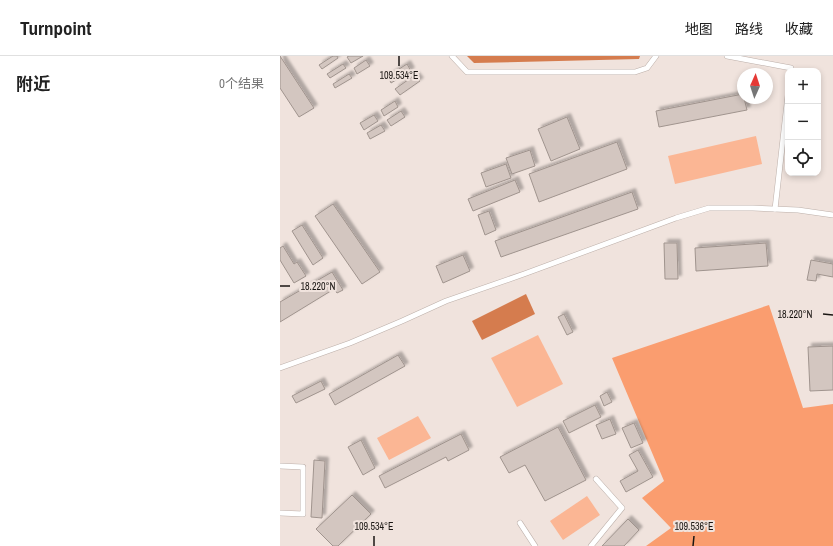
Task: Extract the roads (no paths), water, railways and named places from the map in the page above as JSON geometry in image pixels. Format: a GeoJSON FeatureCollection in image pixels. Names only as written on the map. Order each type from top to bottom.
{"type":"FeatureCollection","features":[{"type":"Feature","properties":{"kind":"lane"},"geometry":{"type":"LineString","coordinates":[[452,56],[467,72],[635,72],[647,68],[656,56]]}},
{"type":"Feature","properties":{"kind":"lane"},"geometry":{"type":"LineString","coordinates":[[727,56],[791,68]]}},
{"type":"Feature","properties":{"kind":"lane"},"geometry":{"type":"LineString","coordinates":[[775,209],[787,104]]}},
{"type":"Feature","properties":{"kind":"lane"},"geometry":{"type":"LineString","coordinates":[[280,368],[350,343],[446,301],[676,218],[709,208],[798,210],[833,215]]}},
{"type":"Feature","properties":{"kind":"lane"},"geometry":{"type":"LineString","coordinates":[[280,466],[303,467],[303,514],[280,513]]}},
{"type":"Feature","properties":{"kind":"lane"},"geometry":{"type":"LineString","coordinates":[[591,546],[622,508],[596,479]]}},
{"type":"Feature","properties":{"kind":"lane"},"geometry":{"type":"LineString","coordinates":[[520,523],[535,546]]}}]}
